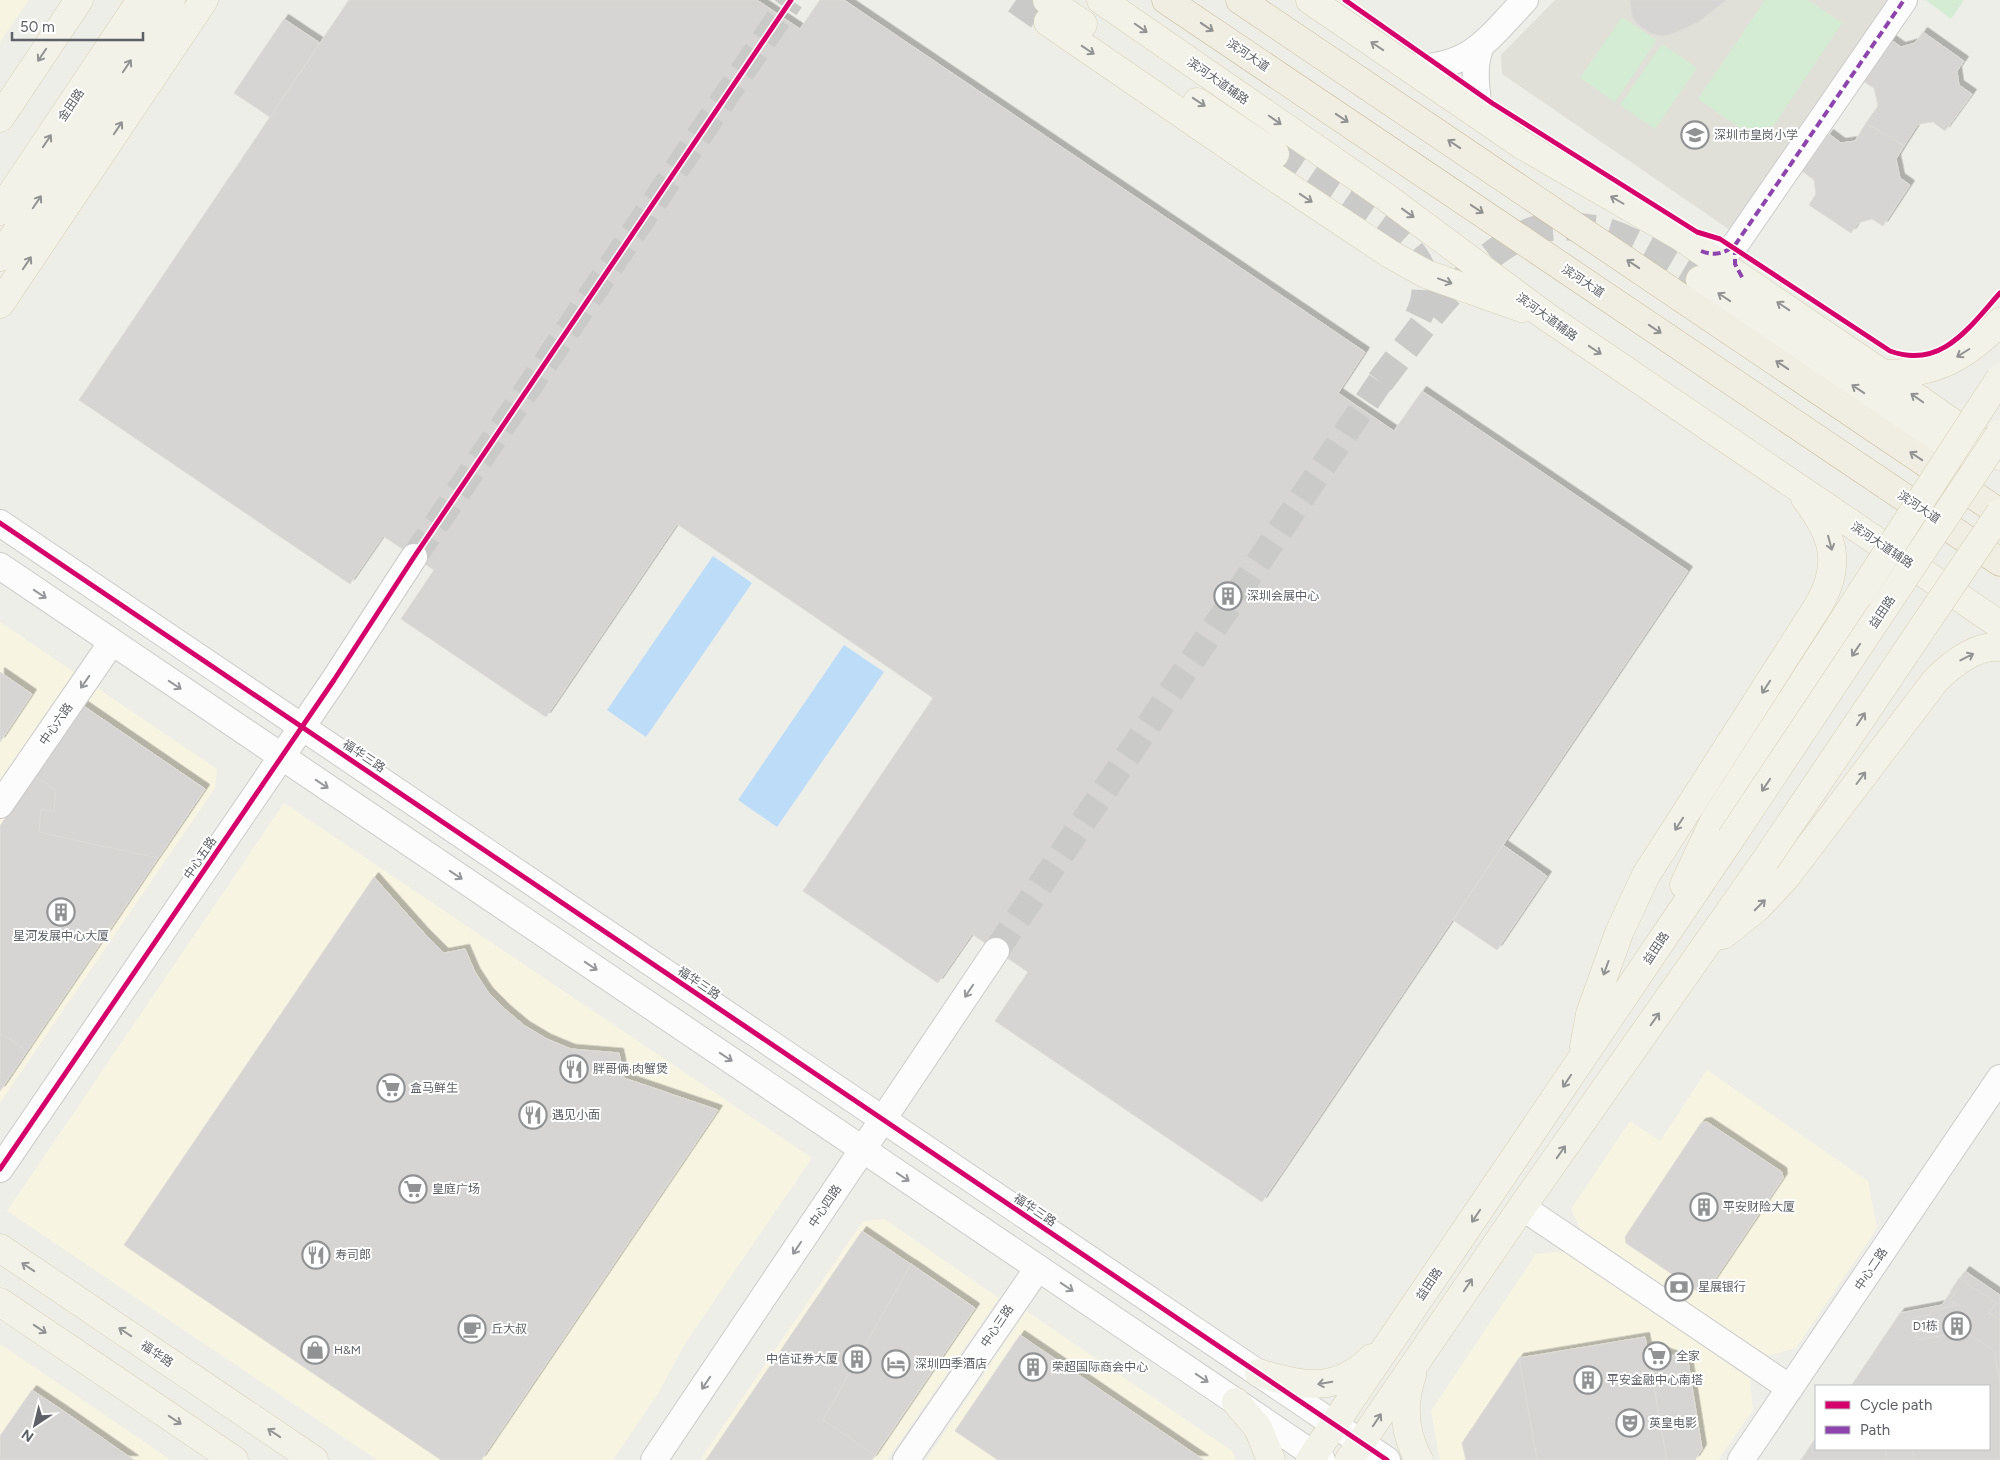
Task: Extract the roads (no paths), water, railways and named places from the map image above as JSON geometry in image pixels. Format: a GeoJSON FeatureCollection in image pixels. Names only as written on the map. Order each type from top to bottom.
{"type":"FeatureCollection","features":[{"type":"Feature","properties":{"kind":"highway","name":"滨河大道"},"geometry":{"type":"LineString","coordinates":[[1166,0],[2000,562]]}},
{"type":"Feature","properties":{"kind":"highway"},"geometry":{"type":"LineString","coordinates":[[1240,0],[2000,513]]}},
{"type":"Feature","properties":{"kind":"main road"},"geometry":{"type":"LineString","coordinates":[[0,118],[79,0]]}},
{"type":"Feature","properties":{"kind":"main road","name":"金田路"},"geometry":{"type":"LineString","coordinates":[[0,211],[141,0]]}},
{"type":"Feature","properties":{"kind":"main road"},"geometry":{"type":"LineString","coordinates":[[0,257],[171,0]]}},
{"type":"Feature","properties":{"kind":"main road","name":"滨河大道辅路"},"geometry":{"type":"LineString","coordinates":[[1101,0],[1383,195],[1547,317],[2000,625]]}},
{"type":"Feature","properties":{"kind":"main road"},"geometry":{"type":"LineString","coordinates":[[1310,0],[1522,145],[1678,235],[1884,374],[2000,456]]}},
{"type":"Feature","properties":{"kind":"main road"},"geometry":{"type":"LineString","coordinates":[[0,304],[203,1]]}},
{"type":"Feature","properties":{"kind":"main road"},"geometry":{"type":"LineString","coordinates":[[1048,11],[1265,171],[1390,254],[1426,274],[1547,317]]}},
{"type":"Feature","properties":{"kind":"main road"},"geometry":{"type":"LineString","coordinates":[[1048,11],[1275,154]]}},
{"type":"Feature","properties":{"kind":"main road"},"geometry":{"type":"LineString","coordinates":[[1700,280],[1913,426],[2000,471]]}},
{"type":"Feature","properties":{"kind":"main road"},"geometry":{"type":"LineString","coordinates":[[1884,374],[1906,374],[1927,370],[1949,362],[1970,350],[2000,322]]}},
{"type":"Feature","properties":{"kind":"main road"},"geometry":{"type":"LineString","coordinates":[[1723,829],[2000,378]]}},
{"type":"Feature","properties":{"kind":"main road","name":"益田路"},"geometry":{"type":"LineString","coordinates":[[1315,1458],[1334,1424],[1666,934],[1723,829],[2000,434]]}},
{"type":"Feature","properties":{"kind":"main road"},"geometry":{"type":"LineString","coordinates":[[1582,1059],[1590,1014],[1619,934],[1646,875],[1828,588],[1833,565],[1831,545],[1820,520],[1797,486]]}},
{"type":"Feature","properties":{"kind":"main road"},"geometry":{"type":"LineString","coordinates":[[1355,1451],[1522,1207],[1765,861],[2000,513]]}},
{"type":"Feature","properties":{"kind":"main road"},"geometry":{"type":"LineString","coordinates":[[1707,944],[1742,921],[1772,893],[1935,681],[1951,664],[1993,646],[2000,647]]}},
{"type":"Feature","properties":{"kind":"main road","name":"福华路"},"geometry":{"type":"LineString","coordinates":[[0,1248],[314,1460]]}},
{"type":"Feature","properties":{"kind":"main road"},"geometry":{"type":"LineString","coordinates":[[0,1302],[234,1460]]}},
{"type":"Feature","properties":{"kind":"main road"},"geometry":{"type":"LineString","coordinates":[[1259,1373],[1287,1382],[1308,1385],[1326,1384],[1348,1377],[1369,1361],[1393,1338]]}},
{"type":"Feature","properties":{"kind":"main road"},"geometry":{"type":"LineString","coordinates":[[1418,1358],[1406,1391],[1405,1420],[1412,1448],[1419,1460]]}},
{"type":"Feature","properties":{"kind":"main road"},"geometry":{"type":"LineString","coordinates":[[1236,1402],[1258,1428],[1270,1460]]}},
{"type":"Feature","properties":{"kind":"street"},"geometry":{"type":"LineString","coordinates":[[1409,68],[1434,67],[1460,60],[1480,48],[1525,0]]}},
{"type":"Feature","properties":{"kind":"street"},"geometry":{"type":"LineString","coordinates":[[1701,251],[1713,254],[1723,253],[1740,238],[1904,0]]}},
{"type":"Feature","properties":{"kind":"street"},"geometry":{"type":"LineString","coordinates":[[1480,48],[1477,56],[1476,71],[1480,116]]}},
{"type":"Feature","properties":{"kind":"street"},"geometry":{"type":"LineString","coordinates":[[1740,238],[1735,248],[1735,264],[1743,279]]}},
{"type":"Feature","properties":{"kind":"street","name":"福华三路"},"geometry":{"type":"LineString","coordinates":[[0,523],[1334,1424],[1355,1451],[1387,1460]]}},
{"type":"Feature","properties":{"kind":"street","name":"中心五路"},"geometry":{"type":"LineString","coordinates":[[0,1170],[302,727],[414,557]]}},
{"type":"Feature","properties":{"kind":"street"},"geometry":{"type":"LineString","coordinates":[[0,566],[1236,1402],[1315,1458]]}},
{"type":"Feature","properties":{"kind":"street","name":"中心六路"},"geometry":{"type":"LineString","coordinates":[[0,805],[112,642]]}},
{"type":"Feature","properties":{"kind":"street","name":"中心四路"},"geometry":{"type":"LineString","coordinates":[[654,1460],[996,951]]}},
{"type":"Feature","properties":{"kind":"street","name":"中心二路"},"geometry":{"type":"LineString","coordinates":[[1741,1460],[2000,1078]]}},
{"type":"Feature","properties":{"kind":"street"},"geometry":{"type":"LineString","coordinates":[[1522,1207],[1790,1388]]}},
{"type":"Feature","properties":{"kind":"street","name":"中心三路"},"geometry":{"type":"LineString","coordinates":[[906,1460],[1038,1268]]}},
{"type":"Feature","properties":{"kind":"water"},"geometry":{"type":"Polygon","coordinates":[[[713,556],[752,583],[646,737],[607,710],[713,556]]]}},
{"type":"Feature","properties":{"kind":"water"},"geometry":{"type":"Polygon","coordinates":[[[844,645],[884,672],[777,827],[738,800],[844,645]]]}},
{"type":"Feature","properties":{"kind":"tunnel"},"geometry":{"type":"LineString","coordinates":[[414,557],[791,0]]}},
{"type":"Feature","properties":{"kind":"tunnel"},"geometry":{"type":"LineString","coordinates":[[1016,0],[1048,22]]}},
{"type":"Feature","properties":{"kind":"tunnel"},"geometry":{"type":"LineString","coordinates":[[1275,154],[1384,228],[1400,240],[1412,253],[1421,268],[1426,285],[1423,304],[1414,325]]}},
{"type":"Feature","properties":{"kind":"tunnel"},"geometry":{"type":"LineString","coordinates":[[1380,382],[1451,291],[1485,260],[1504,246],[1534,230],[1566,226],[1607,232],[1649,250],[1700,280]]}},
{"type":"Feature","properties":{"kind":"tunnel"},"geometry":{"type":"LineString","coordinates":[[996,951],[1380,382]]}},
{"type":"Feature","properties":{"kind":"place","name":"深圳市皇岗小学"},"geometry":{"type":"Point","coordinates":[1695,135]}},
{"type":"Feature","properties":{"kind":"place","name":"深圳会展中心"},"geometry":{"type":"Point","coordinates":[1228,596]}},
{"type":"Feature","properties":{"kind":"place","name":"星河发展中心大厦"},"geometry":{"type":"Point","coordinates":[61,912]}},
{"type":"Feature","properties":{"kind":"place","name":"胖哥俩·肉蟹煲"},"geometry":{"type":"Point","coordinates":[574,1069]}},
{"type":"Feature","properties":{"kind":"place","name":"盒马鲜生"},"geometry":{"type":"Point","coordinates":[391,1088]}},
{"type":"Feature","properties":{"kind":"place","name":"遇见小面"},"geometry":{"type":"Point","coordinates":[533,1115]}},
{"type":"Feature","properties":{"kind":"place","name":"皇庭广场"},"geometry":{"type":"Point","coordinates":[413,1189]}},
{"type":"Feature","properties":{"kind":"place","name":"平安财险大厦"},"geometry":{"type":"Point","coordinates":[1704,1207]}},
{"type":"Feature","properties":{"kind":"place","name":"寿司郎"},"geometry":{"type":"Point","coordinates":[316,1255]}},
{"type":"Feature","properties":{"kind":"place","name":"星展银行"},"geometry":{"type":"Point","coordinates":[1679,1287]}},
{"type":"Feature","properties":{"kind":"place","name":"D1栋"},"geometry":{"type":"Point","coordinates":[1957,1326]}},
{"type":"Feature","properties":{"kind":"place","name":"丘大叔"},"geometry":{"type":"Point","coordinates":[472,1329]}},
{"type":"Feature","properties":{"kind":"place","name":"H&M"},"geometry":{"type":"Point","coordinates":[315,1350]}},
{"type":"Feature","properties":{"kind":"place","name":"全家"},"geometry":{"type":"Point","coordinates":[1657,1356]}},
{"type":"Feature","properties":{"kind":"place","name":"中信证券大厦"},"geometry":{"type":"Point","coordinates":[857,1359]}},
{"type":"Feature","properties":{"kind":"place","name":"深圳四季酒店"},"geometry":{"type":"Point","coordinates":[896,1364]}},
{"type":"Feature","properties":{"kind":"place","name":"荣超国际商会中心"},"geometry":{"type":"Point","coordinates":[1033,1367]}},
{"type":"Feature","properties":{"kind":"place","name":"平安金融中心南塔"},"geometry":{"type":"Point","coordinates":[1588,1380]}},
{"type":"Feature","properties":{"kind":"place","name":"英皇电影"},"geometry":{"type":"Point","coordinates":[1630,1423]}}]}
